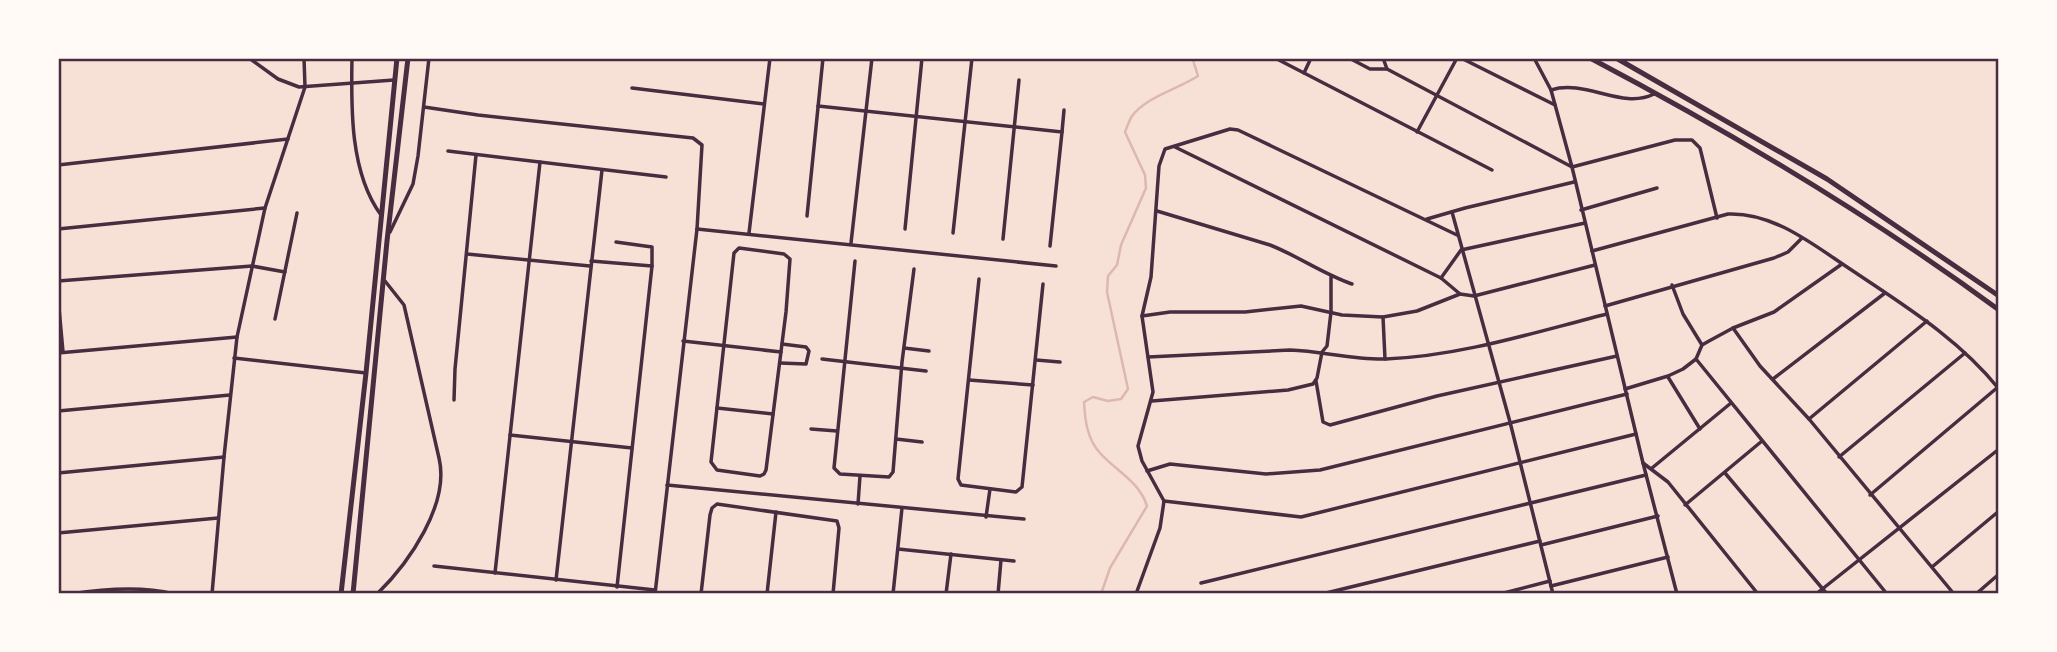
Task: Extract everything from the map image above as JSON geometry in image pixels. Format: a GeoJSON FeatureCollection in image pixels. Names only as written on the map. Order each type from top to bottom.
{"type":"FeatureCollection","features":[{"type":"Feature","properties":{"kind":"highway"},"geometry":{"type":"LineString","coordinates":[[341,594],[397,58]]}},
{"type":"Feature","properties":{"kind":"highway"},"geometry":{"type":"LineString","coordinates":[[353,594],[387,241],[408,58]]}},
{"type":"Feature","properties":{"kind":"highway"},"geometry":{"type":"LineString","coordinates":[[1590,58],[1656,93],[1819,189],[1999,310]]}},
{"type":"Feature","properties":{"kind":"highway"},"geometry":{"type":"LineString","coordinates":[[1616,58],[1827,180],[1999,296]]}},
{"type":"Feature","properties":{"kind":"street"},"geometry":{"type":"LineString","coordinates":[[249,58],[278,79],[294,86],[394,80]]}},
{"type":"Feature","properties":{"kind":"street"},"geometry":{"type":"LineString","coordinates":[[212,594],[237,337],[265,208],[305,87],[304,58]]}},
{"type":"Feature","properties":{"kind":"street"},"geometry":{"type":"LineString","coordinates":[[352,58],[355,139],[363,179],[371,200],[381,215]]}},
{"type":"Feature","properties":{"kind":"street"},"geometry":{"type":"LineString","coordinates":[[387,241],[411,192],[418,156],[429,58]]}},
{"type":"Feature","properties":{"kind":"street"},"geometry":{"type":"LineString","coordinates":[[749,234],[770,58]]}},
{"type":"Feature","properties":{"kind":"street"},"geometry":{"type":"LineString","coordinates":[[807,216],[823,58]]}},
{"type":"Feature","properties":{"kind":"street"},"geometry":{"type":"LineString","coordinates":[[851,243],[872,58]]}},
{"type":"Feature","properties":{"kind":"street"},"geometry":{"type":"LineString","coordinates":[[905,229],[922,58]]}},
{"type":"Feature","properties":{"kind":"street"},"geometry":{"type":"LineString","coordinates":[[953,233],[972,58]]}},
{"type":"Feature","properties":{"kind":"street"},"geometry":{"type":"LineString","coordinates":[[1275,58],[1492,170]]}},
{"type":"Feature","properties":{"kind":"street"},"geometry":{"type":"LineString","coordinates":[[1304,73],[1311,58]]}},
{"type":"Feature","properties":{"kind":"street"},"geometry":{"type":"LineString","coordinates":[[1349,58],[1370,69],[1387,69],[1572,167],[1681,138],[1692,140],[1697,144],[1717,218]]}},
{"type":"Feature","properties":{"kind":"street"},"geometry":{"type":"LineString","coordinates":[[1383,58],[1387,69]]}},
{"type":"Feature","properties":{"kind":"street"},"geometry":{"type":"LineString","coordinates":[[1417,132],[1459,58],[1555,105]]}},
{"type":"Feature","properties":{"kind":"street"},"geometry":{"type":"LineString","coordinates":[[1534,58],[1551,90],[1572,167],[1677,594]]}},
{"type":"Feature","properties":{"kind":"street"},"geometry":{"type":"LineString","coordinates":[[1003,240],[1019,80]]}},
{"type":"Feature","properties":{"kind":"street"},"geometry":{"type":"LineString","coordinates":[[1551,90],[1577,87],[1640,100],[1656,93]]}},
{"type":"Feature","properties":{"kind":"street"},"geometry":{"type":"LineString","coordinates":[[632,88],[764,104]]}},
{"type":"Feature","properties":{"kind":"street"},"geometry":{"type":"LineString","coordinates":[[818,106],[1062,132]]}},
{"type":"Feature","properties":{"kind":"street"},"geometry":{"type":"LineString","coordinates":[[424,107],[697,140],[703,149],[697,229],[655,592],[435,566]]}},
{"type":"Feature","properties":{"kind":"street"},"geometry":{"type":"LineString","coordinates":[[1050,246],[1064,110]]}},
{"type":"Feature","properties":{"kind":"street"},"geometry":{"type":"LineString","coordinates":[[1136,594],[1160,528],[1164,501],[1139,452],[1139,440],[1153,392],[1142,316],[1151,277],[1159,166],[1165,149],[1230,129],[1238,131],[1458,235]]}},
{"type":"Feature","properties":{"kind":"street"},"geometry":{"type":"LineString","coordinates":[[58,165],[288,139]]}},
{"type":"Feature","properties":{"kind":"street"},"geometry":{"type":"LineString","coordinates":[[1173,146],[1441,278],[1460,294]]}},
{"type":"Feature","properties":{"kind":"street"},"geometry":{"type":"LineString","coordinates":[[448,151],[666,177]]}},
{"type":"Feature","properties":{"kind":"street"},"geometry":{"type":"LineString","coordinates":[[454,400],[476,155]]}},
{"type":"Feature","properties":{"kind":"street"},"geometry":{"type":"LineString","coordinates":[[495,573],[540,162]]}},
{"type":"Feature","properties":{"kind":"street"},"geometry":{"type":"LineString","coordinates":[[556,580],[602,170]]}},
{"type":"Feature","properties":{"kind":"street"},"geometry":{"type":"LineString","coordinates":[[1427,219],[1574,182]]}},
{"type":"Feature","properties":{"kind":"street"},"geometry":{"type":"LineString","coordinates":[[1581,210],[1657,188]]}},
{"type":"Feature","properties":{"kind":"street"},"geometry":{"type":"LineString","coordinates":[[58,229],[265,208]]}},
{"type":"Feature","properties":{"kind":"street"},"geometry":{"type":"LineString","coordinates":[[1157,211],[1279,248],[1331,276],[1352,284]]}},
{"type":"Feature","properties":{"kind":"street"},"geometry":{"type":"LineString","coordinates":[[1452,212],[1510,422],[1553,594]]}},
{"type":"Feature","properties":{"kind":"street"},"geometry":{"type":"LineString","coordinates":[[275,319],[297,213]]}},
{"type":"Feature","properties":{"kind":"street"},"geometry":{"type":"LineString","coordinates":[[1592,251],[1728,214],[1748,215],[1766,220],[1802,237],[1927,321],[1965,353],[1999,388],[1870,495]]}},
{"type":"Feature","properties":{"kind":"street"},"geometry":{"type":"LineString","coordinates":[[1441,278],[1461,250],[1585,223]]}},
{"type":"Feature","properties":{"kind":"street"},"geometry":{"type":"LineString","coordinates":[[697,229],[1056,266]]}},
{"type":"Feature","properties":{"kind":"street"},"geometry":{"type":"LineString","coordinates":[[1605,306],[1774,258],[1792,248],[1802,237]]}},
{"type":"Feature","properties":{"kind":"street"},"geometry":{"type":"LineString","coordinates":[[616,242],[648,244],[652,247],[617,587]]}},
{"type":"Feature","properties":{"kind":"street"},"geometry":{"type":"LineString","coordinates":[[739,248],[789,257],[780,363],[766,470],[760,476],[712,467],[723,345],[734,253],[739,248]]}},
{"type":"Feature","properties":{"kind":"street"},"geometry":{"type":"LineString","coordinates":[[467,254],[652,266]]}},
{"type":"Feature","properties":{"kind":"street"},"geometry":{"type":"LineString","coordinates":[[855,261],[837,431],[835,470],[839,474],[891,476],[914,269]]}},
{"type":"Feature","properties":{"kind":"street"},"geometry":{"type":"LineString","coordinates":[[1147,471],[1170,464],[1266,474],[1320,470],[1626,391],[1668,376],[1696,359],[1702,345],[1787,304],[1842,264]]}},
{"type":"Feature","properties":{"kind":"street"},"geometry":{"type":"LineString","coordinates":[[1142,316],[1170,312],[1245,312],[1301,306],[1383,317],[1416,312],[1460,294],[1474,296],[1595,265]]}},
{"type":"Feature","properties":{"kind":"street"},"geometry":{"type":"LineString","coordinates":[[58,281],[252,266],[285,272]]}},
{"type":"Feature","properties":{"kind":"street"},"geometry":{"type":"LineString","coordinates":[[1331,276],[1327,346],[1322,352],[1315,382],[1323,422],[1330,425],[1437,396],[1618,355]]}},
{"type":"Feature","properties":{"kind":"street"},"geometry":{"type":"LineString","coordinates":[[979,279],[958,481],[961,485],[1016,492],[1021,489],[1043,284]]}},
{"type":"Feature","properties":{"kind":"street"},"geometry":{"type":"LineString","coordinates":[[377,594],[423,534],[436,505],[442,481],[404,305],[385,281]]}},
{"type":"Feature","properties":{"kind":"street"},"geometry":{"type":"LineString","coordinates":[[1672,285],[1683,314],[1702,345]]}},
{"type":"Feature","properties":{"kind":"street"},"geometry":{"type":"LineString","coordinates":[[1773,379],[1886,292]]}},
{"type":"Feature","properties":{"kind":"street"},"geometry":{"type":"LineString","coordinates":[[58,297],[61,352],[237,337]]}},
{"type":"Feature","properties":{"kind":"street"},"geometry":{"type":"LineString","coordinates":[[1147,356],[1279,350],[1322,352],[1344,358],[1425,356],[1488,344],[1607,314]]}},
{"type":"Feature","properties":{"kind":"street"},"geometry":{"type":"LineString","coordinates":[[1383,317],[1385,359]]}},
{"type":"Feature","properties":{"kind":"street"},"geometry":{"type":"LineString","coordinates":[[1809,419],[1927,321]]}},
{"type":"Feature","properties":{"kind":"street"},"geometry":{"type":"LineString","coordinates":[[1734,328],[1760,366],[1809,419],[1954,594]]}},
{"type":"Feature","properties":{"kind":"street"},"geometry":{"type":"LineString","coordinates":[[683,341],[781,352]]}},
{"type":"Feature","properties":{"kind":"street"},"geometry":{"type":"LineString","coordinates":[[780,363],[806,364],[809,351],[806,347],[782,344]]}},
{"type":"Feature","properties":{"kind":"street"},"geometry":{"type":"LineString","coordinates":[[904,348],[929,351]]}},
{"type":"Feature","properties":{"kind":"street"},"geometry":{"type":"LineString","coordinates":[[1839,457],[1965,353]]}},
{"type":"Feature","properties":{"kind":"street"},"geometry":{"type":"LineString","coordinates":[[234,358],[366,373]]}},
{"type":"Feature","properties":{"kind":"street"},"geometry":{"type":"LineString","coordinates":[[822,359],[926,371]]}},
{"type":"Feature","properties":{"kind":"street"},"geometry":{"type":"LineString","coordinates":[[1696,359],[1887,594]]}},
{"type":"Feature","properties":{"kind":"street"},"geometry":{"type":"LineString","coordinates":[[1036,360],[1060,362]]}},
{"type":"Feature","properties":{"kind":"street"},"geometry":{"type":"LineString","coordinates":[[1668,376],[1700,429]]}},
{"type":"Feature","properties":{"kind":"street"},"geometry":{"type":"LineString","coordinates":[[969,380],[1033,385]]}},
{"type":"Feature","properties":{"kind":"street"},"geometry":{"type":"LineString","coordinates":[[1152,401],[1191,400],[1288,390],[1315,382]]}},
{"type":"Feature","properties":{"kind":"street"},"geometry":{"type":"LineString","coordinates":[[58,411],[230,395]]}},
{"type":"Feature","properties":{"kind":"street"},"geometry":{"type":"LineString","coordinates":[[1651,468],[1731,402]]}},
{"type":"Feature","properties":{"kind":"street"},"geometry":{"type":"LineString","coordinates":[[716,408],[773,414]]}},
{"type":"Feature","properties":{"kind":"street"},"geometry":{"type":"LineString","coordinates":[[811,429],[837,431]]}},
{"type":"Feature","properties":{"kind":"street"},"geometry":{"type":"LineString","coordinates":[[1164,501],[1301,517],[1636,434]]}},
{"type":"Feature","properties":{"kind":"street"},"geometry":{"type":"LineString","coordinates":[[510,435],[632,448]]}},
{"type":"Feature","properties":{"kind":"street"},"geometry":{"type":"LineString","coordinates":[[895,439],[922,442]]}},
{"type":"Feature","properties":{"kind":"street"},"geometry":{"type":"LineString","coordinates":[[1685,505],[1762,441]]}},
{"type":"Feature","properties":{"kind":"street"},"geometry":{"type":"LineString","coordinates":[[1816,594],[1999,449]]}},
{"type":"Feature","properties":{"kind":"street"},"geometry":{"type":"LineString","coordinates":[[58,473],[224,457]]}},
{"type":"Feature","properties":{"kind":"street"},"geometry":{"type":"LineString","coordinates":[[1643,463],[1665,479],[1758,594]]}},
{"type":"Feature","properties":{"kind":"street"},"geometry":{"type":"LineString","coordinates":[[1726,473],[1827,594]]}},
{"type":"Feature","properties":{"kind":"street"},"geometry":{"type":"LineString","coordinates":[[858,504],[860,475]]}},
{"type":"Feature","properties":{"kind":"street"},"geometry":{"type":"LineString","coordinates":[[1201,583],[1646,475]]}},
{"type":"Feature","properties":{"kind":"street"},"geometry":{"type":"LineString","coordinates":[[666,485],[1024,519]]}},
{"type":"Feature","properties":{"kind":"street"},"geometry":{"type":"LineString","coordinates":[[986,517],[990,489]]}},
{"type":"Feature","properties":{"kind":"street"},"geometry":{"type":"LineString","coordinates":[[701,594],[712,508],[717,504],[837,521],[839,528],[833,594]]}},
{"type":"Feature","properties":{"kind":"street"},"geometry":{"type":"LineString","coordinates":[[893,594],[902,508]]}},
{"type":"Feature","properties":{"kind":"street"},"geometry":{"type":"LineString","coordinates":[[1932,567],[1999,511]]}},
{"type":"Feature","properties":{"kind":"street"},"geometry":{"type":"LineString","coordinates":[[767,594],[776,512]]}},
{"type":"Feature","properties":{"kind":"street"},"geometry":{"type":"LineString","coordinates":[[1321,594],[1658,516]]}},
{"type":"Feature","properties":{"kind":"street"},"geometry":{"type":"LineString","coordinates":[[58,533],[218,518]]}},
{"type":"Feature","properties":{"kind":"street"},"geometry":{"type":"LineString","coordinates":[[898,549],[1014,561]]}},
{"type":"Feature","properties":{"kind":"street"},"geometry":{"type":"LineString","coordinates":[[946,594],[951,554]]}},
{"type":"Feature","properties":{"kind":"street"},"geometry":{"type":"LineString","coordinates":[[1500,594],[1669,556]]}},
{"type":"Feature","properties":{"kind":"street"},"geometry":{"type":"LineString","coordinates":[[998,594],[1001,560]]}},
{"type":"Feature","properties":{"kind":"street"},"geometry":{"type":"LineString","coordinates":[[1976,594],[1999,574]]}},
{"type":"Feature","properties":{"kind":"street"},"geometry":{"type":"LineString","coordinates":[[71,594],[137,590],[158,590],[174,594]]}},
{"type":"Feature","properties":{"kind":"waterway"},"geometry":{"type":"LineString","coordinates":[[1101,594],[1110,568],[1147,506],[1133,483],[1106,459],[1092,442],[1084,402],[1093,397],[1108,401],[1121,399],[1128,389],[1107,292],[1108,276],[1117,265],[1121,245],[1146,188],[1145,175],[1125,132],[1138,109],[1198,76],[1190,58]]}}]}
